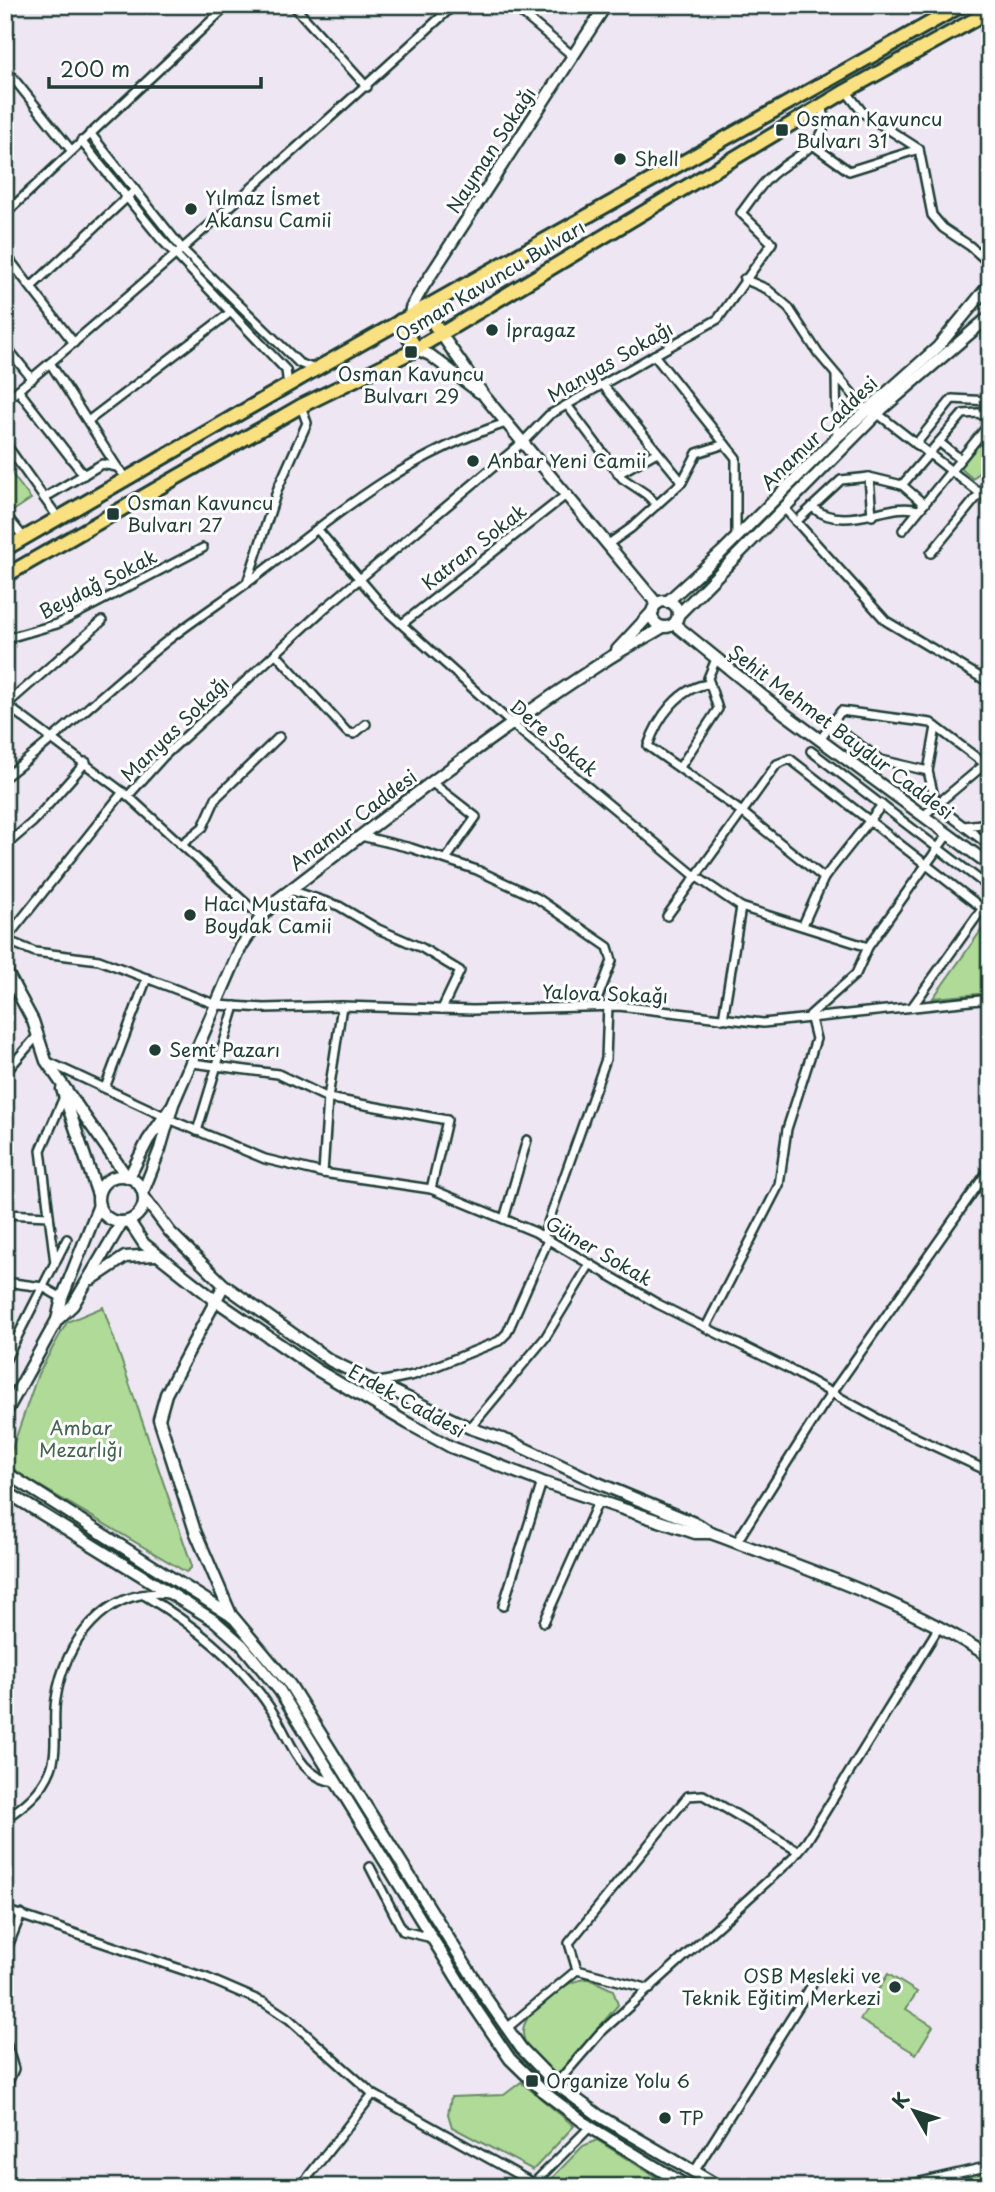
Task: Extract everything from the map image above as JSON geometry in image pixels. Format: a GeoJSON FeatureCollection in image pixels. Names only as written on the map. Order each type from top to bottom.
{"type":"FeatureCollection","features":[{"type":"Feature","properties":{"kind":"highway","name":"Osman Kavuncu Bulvarı"},"geometry":{"type":"LineString","coordinates":[[5,550],[316,369],[962,5]]}},
{"type":"Feature","properties":{"kind":"highway","name":"Osman Kavuncu Bulvarı"},"geometry":{"type":"LineString","coordinates":[[5,576],[301,406],[416,349],[821,106],[990,11]]}},
{"type":"Feature","properties":{"kind":"highway"},"geometry":{"type":"LineString","coordinates":[[425,307],[441,334]]}},
{"type":"Feature","properties":{"kind":"highway"},"geometry":{"type":"LineString","coordinates":[[405,319],[416,349]]}},
{"type":"Feature","properties":{"kind":"street"},"geometry":{"type":"LineString","coordinates":[[212,5],[219,13]]}},
{"type":"Feature","properties":{"kind":"street"},"geometry":{"type":"LineString","coordinates":[[6,213],[228,5]]}},
{"type":"Feature","properties":{"kind":"street"},"geometry":{"type":"LineString","coordinates":[[293,5],[367,87]]}},
{"type":"Feature","properties":{"kind":"street"},"geometry":{"type":"LineString","coordinates":[[5,401],[180,253],[367,87],[454,5]]}},
{"type":"Feature","properties":{"kind":"street"},"geometry":{"type":"LineString","coordinates":[[512,5],[573,56]]}},
{"type":"Feature","properties":{"kind":"street","name":"Nayman Sokağı"},"geometry":{"type":"LineString","coordinates":[[405,319],[606,5]]}},
{"type":"Feature","properties":{"kind":"street"},"geometry":{"type":"LineString","coordinates":[[933,5],[942,17]]}},
{"type":"Feature","properties":{"kind":"street"},"geometry":{"type":"LineString","coordinates":[[5,68],[71,150]]}},
{"type":"Feature","properties":{"kind":"street"},"geometry":{"type":"LineString","coordinates":[[846,92],[863,113],[919,149],[932,215],[943,228],[970,246],[990,264]]}},
{"type":"Feature","properties":{"kind":"street"},"geometry":{"type":"LineString","coordinates":[[821,106],[824,125],[814,146],[849,171],[919,149]]}},
{"type":"Feature","properties":{"kind":"street"},"geometry":{"type":"LineString","coordinates":[[90,132],[180,253],[299,363],[316,369]]}},
{"type":"Feature","properties":{"kind":"street"},"geometry":{"type":"LineString","coordinates":[[81,141],[126,196],[286,370],[288,386]]}},
{"type":"Feature","properties":{"kind":"street","name":"Manyas Sokağı"},"geometry":{"type":"LineString","coordinates":[[6,940],[126,794],[164,756],[360,578],[522,443],[549,415],[718,319],[772,243],[741,213],[772,175],[814,146]]}},
{"type":"Feature","properties":{"kind":"street"},"geometry":{"type":"LineString","coordinates":[[31,287],[135,190]]}},
{"type":"Feature","properties":{"kind":"street"},"geometry":{"type":"LineString","coordinates":[[5,254],[74,343]]}},
{"type":"Feature","properties":{"kind":"street"},"geometry":{"type":"LineString","coordinates":[[744,279],[766,289],[788,307],[836,375],[866,410],[878,414],[990,501]]}},
{"type":"Feature","properties":{"kind":"street","name":"Anamur Caddesi"},"geometry":{"type":"LineString","coordinates":[[606,660],[659,606],[736,538],[837,437],[951,333],[990,284]]}},
{"type":"Feature","properties":{"kind":"street"},"geometry":{"type":"LineString","coordinates":[[88,421],[231,313]]}},
{"type":"Feature","properties":{"kind":"street","name":"Anamur Caddesi"},"geometry":{"type":"LineString","coordinates":[[167,1117],[241,947],[261,917],[290,890],[431,782],[606,660],[672,622],[878,414],[990,316]]}},
{"type":"Feature","properties":{"kind":"street"},"geometry":{"type":"LineString","coordinates":[[441,334],[485,397],[659,606]]}},
{"type":"Feature","properties":{"kind":"street"},"geometry":{"type":"LineString","coordinates":[[5,345],[32,379]]}},
{"type":"Feature","properties":{"kind":"street"},"geometry":{"type":"LineString","coordinates":[[416,349],[430,355],[485,397]]}},
{"type":"Feature","properties":{"kind":"street"},"geometry":{"type":"LineString","coordinates":[[654,355],[736,458],[736,538]]}},
{"type":"Feature","properties":{"kind":"street"},"geometry":{"type":"LineString","coordinates":[[50,363],[128,480]]}},
{"type":"Feature","properties":{"kind":"street"},"geometry":{"type":"LineString","coordinates":[[836,375],[837,437]]}},
{"type":"Feature","properties":{"kind":"street"},"geometry":{"type":"LineString","coordinates":[[603,385],[682,482]]}},
{"type":"Feature","properties":{"kind":"street"},"geometry":{"type":"LineString","coordinates":[[18,390],[84,475]]}},
{"type":"Feature","properties":{"kind":"street"},"geometry":{"type":"LineString","coordinates":[[916,444],[952,399],[990,401]]}},
{"type":"Feature","properties":{"kind":"street"},"geometry":{"type":"LineString","coordinates":[[567,405],[618,474],[657,505]]}},
{"type":"Feature","properties":{"kind":"street"},"geometry":{"type":"LineString","coordinates":[[247,583],[278,488],[307,423],[301,406]]}},
{"type":"Feature","properties":{"kind":"street"},"geometry":{"type":"LineString","coordinates":[[902,485],[962,414],[978,413],[990,421],[902,530]]}},
{"type":"Feature","properties":{"kind":"street"},"geometry":{"type":"LineString","coordinates":[[5,777],[53,741],[169,640],[404,466],[464,437],[506,423]]}},
{"type":"Feature","properties":{"kind":"street"},"geometry":{"type":"LineString","coordinates":[[981,433],[990,439]]}},
{"type":"Feature","properties":{"kind":"street"},"geometry":{"type":"LineString","coordinates":[[939,442],[960,459]]}},
{"type":"Feature","properties":{"kind":"street"},"geometry":{"type":"LineString","coordinates":[[5,443],[60,520]]}},
{"type":"Feature","properties":{"kind":"street"},"geometry":{"type":"LineString","coordinates":[[607,545],[682,482],[697,453],[725,444]]}},
{"type":"Feature","properties":{"kind":"street"},"geometry":{"type":"LineString","coordinates":[[618,474],[657,452]]}},
{"type":"Feature","properties":{"kind":"street"},"geometry":{"type":"LineString","coordinates":[[44,498],[102,464],[117,467]]}},
{"type":"Feature","properties":{"kind":"street"},"geometry":{"type":"LineString","coordinates":[[796,522],[841,480],[869,477],[902,485],[921,507]]}},
{"type":"Feature","properties":{"kind":"street"},"geometry":{"type":"LineString","coordinates":[[869,477],[872,516]]}},
{"type":"Feature","properties":{"kind":"street"},"geometry":{"type":"LineString","coordinates":[[931,553],[990,481]]}},
{"type":"Feature","properties":{"kind":"street","name":"Katran Sokak"},"geometry":{"type":"LineString","coordinates":[[402,624],[566,495]]}},
{"type":"Feature","properties":{"kind":"street"},"geometry":{"type":"LineString","coordinates":[[812,508],[829,516],[872,516],[921,507]]}},
{"type":"Feature","properties":{"kind":"street"},"geometry":{"type":"LineString","coordinates":[[783,508],[886,621],[990,683]]}},
{"type":"Feature","properties":{"kind":"street"},"geometry":{"type":"LineString","coordinates":[[5,514],[24,539]]}},
{"type":"Feature","properties":{"kind":"street","name":"Dere Sokak"},"geometry":{"type":"LineString","coordinates":[[317,529],[402,624],[512,724],[694,875],[741,907],[868,947]]}},
{"type":"Feature","properties":{"kind":"street","name":"Beydağ Sokak"},"geometry":{"type":"LineString","coordinates":[[5,639],[57,624],[203,548]]}},
{"type":"Feature","properties":{"kind":"street"},"geometry":{"type":"LineString","coordinates":[[674,605],[672,622],[654,621],[659,606],[674,605]]}},
{"type":"Feature","properties":{"kind":"street"},"geometry":{"type":"LineString","coordinates":[[103,621],[6,705],[126,794],[261,917]]}},
{"type":"Feature","properties":{"kind":"street","name":"Şehit Mehmet Baydur Caddesi"},"geometry":{"type":"LineString","coordinates":[[672,622],[820,740],[990,865]]}},
{"type":"Feature","properties":{"kind":"street"},"geometry":{"type":"LineString","coordinates":[[277,654],[347,732],[354,734],[366,724]]}},
{"type":"Feature","properties":{"kind":"street"},"geometry":{"type":"LineString","coordinates":[[680,767],[718,709],[708,678],[716,659]]}},
{"type":"Feature","properties":{"kind":"street"},"geometry":{"type":"LineString","coordinates":[[710,684],[695,685],[679,696],[653,732],[649,746],[742,812],[824,878]]}},
{"type":"Feature","properties":{"kind":"street"},"geometry":{"type":"LineString","coordinates":[[820,740],[841,711],[930,723],[987,762],[923,817]]}},
{"type":"Feature","properties":{"kind":"street"},"geometry":{"type":"LineString","coordinates":[[831,725],[881,760],[928,771]]}},
{"type":"Feature","properties":{"kind":"street"},"geometry":{"type":"LineString","coordinates":[[936,727],[928,771],[936,805],[990,846]]}},
{"type":"Feature","properties":{"kind":"street"},"geometry":{"type":"LineString","coordinates":[[180,845],[205,823],[216,798],[279,737]]}},
{"type":"Feature","properties":{"kind":"street"},"geometry":{"type":"LineString","coordinates":[[811,751],[990,888]]}},
{"type":"Feature","properties":{"kind":"street"},"geometry":{"type":"LineString","coordinates":[[667,916],[694,875],[777,764],[790,759],[982,908]]}},
{"type":"Feature","properties":{"kind":"street"},"geometry":{"type":"LineString","coordinates":[[5,846],[33,822],[86,762]]}},
{"type":"Feature","properties":{"kind":"street"},"geometry":{"type":"LineString","coordinates":[[431,782],[476,817],[446,859]]}},
{"type":"Feature","properties":{"kind":"street"},"geometry":{"type":"LineString","coordinates":[[803,925],[824,878],[882,805]]}},
{"type":"Feature","properties":{"kind":"street"},"geometry":{"type":"LineString","coordinates":[[963,826],[990,823]]}},
{"type":"Feature","properties":{"kind":"street"},"geometry":{"type":"LineString","coordinates":[[706,1327],[779,1185],[787,1129],[816,1038],[810,1015],[856,974],[868,947],[948,834]]}},
{"type":"Feature","properties":{"kind":"street"},"geometry":{"type":"LineString","coordinates":[[360,835],[446,859],[537,898],[610,949],[612,961],[595,1005]]}},
{"type":"Feature","properties":{"kind":"street"},"geometry":{"type":"LineString","coordinates":[[290,890],[339,906],[378,929],[422,948],[460,971],[442,1009]]}},
{"type":"Feature","properties":{"kind":"street"},"geometry":{"type":"LineString","coordinates":[[912,1007],[990,898]]}},
{"type":"Feature","properties":{"kind":"street"},"geometry":{"type":"LineString","coordinates":[[723,1019],[741,907]]}},
{"type":"Feature","properties":{"kind":"street","name":"Yalova Sokağı"},"geometry":{"type":"LineString","coordinates":[[6,940],[36,952],[99,960],[217,1004],[235,1006],[442,1009],[608,1005],[763,1023],[810,1015],[839,1016],[990,999]]}},
{"type":"Feature","properties":{"kind":"street"},"geometry":{"type":"LineString","coordinates":[[5,969],[38,1035],[46,1061],[128,1177],[143,1194]]}},
{"type":"Feature","properties":{"kind":"street"},"geometry":{"type":"LineString","coordinates":[[105,1088],[147,978]]}},
{"type":"Feature","properties":{"kind":"street"},"geometry":{"type":"LineString","coordinates":[[375,1383],[414,1375],[499,1341],[507,1333],[546,1238],[606,1059],[608,1005]]}},
{"type":"Feature","properties":{"kind":"street"},"geometry":{"type":"LineString","coordinates":[[197,1131],[235,1006]]}},
{"type":"Feature","properties":{"kind":"street"},"geometry":{"type":"LineString","coordinates":[[323,1173],[328,1098],[342,1006]]}},
{"type":"Feature","properties":{"kind":"street"},"geometry":{"type":"LineString","coordinates":[[5,1073],[38,1035]]}},
{"type":"Feature","properties":{"kind":"street","name":"Güner Sokak"},"geometry":{"type":"LineString","coordinates":[[46,1061],[197,1131],[265,1159],[323,1173],[431,1189],[504,1219],[546,1238],[891,1426],[990,1472]]}},
{"type":"Feature","properties":{"kind":"street"},"geometry":{"type":"LineString","coordinates":[[192,1063],[278,1074],[328,1098],[447,1120],[431,1189]]}},
{"type":"Feature","properties":{"kind":"street"},"geometry":{"type":"LineString","coordinates":[[58,1079],[98,1200],[107,1218],[125,1221]]}},
{"type":"Feature","properties":{"kind":"street"},"geometry":{"type":"LineString","coordinates":[[55,1263],[41,1150],[64,1097]]}},
{"type":"Feature","properties":{"kind":"street"},"geometry":{"type":"LineString","coordinates":[[128,1177],[167,1117]]}},
{"type":"Feature","properties":{"kind":"street"},"geometry":{"type":"LineString","coordinates":[[57,1320],[73,1305],[125,1221],[139,1213],[167,1117]]}},
{"type":"Feature","properties":{"kind":"street"},"geometry":{"type":"LineString","coordinates":[[504,1219],[527,1140]]}},
{"type":"Feature","properties":{"kind":"street"},"geometry":{"type":"LineString","coordinates":[[736,1543],[832,1393],[990,1168]]}},
{"type":"Feature","properties":{"kind":"street"},"geometry":{"type":"LineString","coordinates":[[5,1414],[57,1320],[62,1298],[98,1200],[109,1179],[128,1177]]}},
{"type":"Feature","properties":{"kind":"street","name":"Erdek Caddesi"},"geometry":{"type":"LineString","coordinates":[[143,1194],[170,1232],[224,1285],[331,1361],[470,1428],[511,1442],[598,1483],[699,1525],[711,1533],[816,1571],[939,1627],[990,1657]]}},
{"type":"Feature","properties":{"kind":"street"},"geometry":{"type":"LineString","coordinates":[[5,1214],[49,1216]]}},
{"type":"Feature","properties":{"kind":"street","name":"Erdek Caddesi"},"geometry":{"type":"LineString","coordinates":[[125,1221],[155,1255],[215,1300],[317,1370],[451,1447],[542,1482],[695,1534],[711,1533]]}},
{"type":"Feature","properties":{"kind":"street"},"geometry":{"type":"LineString","coordinates":[[5,1361],[66,1239]]}},
{"type":"Feature","properties":{"kind":"street"},"geometry":{"type":"LineString","coordinates":[[86,1283],[125,1257],[155,1255]]}},
{"type":"Feature","properties":{"kind":"street"},"geometry":{"type":"LineString","coordinates":[[470,1428],[545,1338],[590,1264]]}},
{"type":"Feature","properties":{"kind":"street"},"geometry":{"type":"LineString","coordinates":[[5,1282],[43,1287],[62,1298]]}},
{"type":"Feature","properties":{"kind":"street"},"geometry":{"type":"LineString","coordinates":[[224,1285],[166,1394],[159,1419],[195,1531],[233,1617]]}},
{"type":"Feature","properties":{"kind":"street"},"geometry":{"type":"LineString","coordinates":[[5,1472],[233,1617],[290,1685],[507,2028],[556,2084],[601,2117],[720,2187]]}},
{"type":"Feature","properties":{"kind":"street"},"geometry":{"type":"LineString","coordinates":[[503,1606],[542,1482]]}},
{"type":"Feature","properties":{"kind":"street"},"geometry":{"type":"LineString","coordinates":[[5,1492],[215,1621],[242,1645],[280,1691],[510,2059],[545,2093],[590,2127],[688,2187]]}},
{"type":"Feature","properties":{"kind":"street"},"geometry":{"type":"LineString","coordinates":[[544,1622],[599,1500]]}},
{"type":"Feature","properties":{"kind":"street"},"geometry":{"type":"LineString","coordinates":[[5,1819],[33,1799],[51,1768],[55,1700],[65,1668],[83,1633],[108,1606],[144,1595],[173,1595],[191,1588]]}},
{"type":"Feature","properties":{"kind":"street"},"geometry":{"type":"LineString","coordinates":[[144,1595],[190,1625],[224,1655],[271,1710],[305,1767],[319,1778],[337,1782]]}},
{"type":"Feature","properties":{"kind":"street"},"geometry":{"type":"LineString","coordinates":[[556,2084],[587,2046],[789,1863],[807,1841],[939,1627]]}},
{"type":"Feature","properties":{"kind":"street"},"geometry":{"type":"LineString","coordinates":[[577,1970],[569,1943],[688,1796],[703,1795],[798,1851]]}},
{"type":"Feature","properties":{"kind":"street"},"geometry":{"type":"LineString","coordinates":[[370,1867],[403,1931],[432,1938]]}},
{"type":"Feature","properties":{"kind":"street"},"geometry":{"type":"LineString","coordinates":[[5,1910],[207,1978],[265,2003],[289,2019],[373,2094],[537,2185],[590,2127]]}},
{"type":"Feature","properties":{"kind":"street"},"geometry":{"type":"LineString","coordinates":[[5,1954],[21,1914]]}},
{"type":"Feature","properties":{"kind":"street"},"geometry":{"type":"LineString","coordinates":[[507,2028],[577,1970]]}},
{"type":"Feature","properties":{"kind":"street"},"geometry":{"type":"LineString","coordinates":[[577,1970],[650,1989]]}},
{"type":"Feature","properties":{"kind":"street"},"geometry":{"type":"LineString","coordinates":[[694,2172],[813,1985]]}},
{"type":"Feature","properties":{"kind":"street"},"geometry":{"type":"LineString","coordinates":[[5,2039],[14,2069],[5,2088]]}},
{"type":"Feature","properties":{"kind":"street"},"geometry":{"type":"LineString","coordinates":[[300,2187],[373,2094]]}},
{"type":"Feature","properties":{"kind":"street"},"geometry":{"type":"LineString","coordinates":[[898,2187],[990,2166]]}},
{"type":"Feature","properties":{"kind":"street"},"geometry":{"type":"LineString","coordinates":[[517,2187],[526,2179]]}},
{"type":"Feature","properties":{"kind":"green space"},"geometry":{"type":"Polygon","coordinates":[[[978,444],[990,455],[990,460],[973,479],[958,466],[978,444]]]}},
{"type":"Feature","properties":{"kind":"green space"},"geometry":{"type":"Polygon","coordinates":[[[5,465],[31,499],[13,511],[5,501],[5,465]]]}},
{"type":"Feature","properties":{"kind":"green space"},"geometry":{"type":"Polygon","coordinates":[[[990,918],[990,993],[933,998],[990,918]]]}},
{"type":"Feature","properties":{"kind":"green space","name":"Ambar Mezarlığı"},"geometry":{"type":"Polygon","coordinates":[[[103,1307],[191,1563],[191,1568],[186,1572],[6,1466],[38,1374],[67,1322],[103,1307]]]}},
{"type":"Feature","properties":{"kind":"green space"},"geometry":{"type":"Polygon","coordinates":[[[888,1974],[917,1992],[906,2009],[933,2026],[916,2054],[860,2020],[888,1974]]]}},
{"type":"Feature","properties":{"kind":"green space"},"geometry":{"type":"Polygon","coordinates":[[[589,1979],[613,1990],[618,2005],[557,2076],[527,2046],[523,2034],[524,2025],[537,2006],[558,1990],[589,1979]]]}},
{"type":"Feature","properties":{"kind":"green space"},"geometry":{"type":"Polygon","coordinates":[[[521,2082],[574,2126],[533,2170],[452,2127],[448,2114],[451,2097],[504,2095],[521,2082]]]}},
{"type":"Feature","properties":{"kind":"green space"},"geometry":{"type":"Polygon","coordinates":[[[597,2140],[670,2187],[559,2187],[549,2181],[583,2146],[597,2140]]]}},
{"type":"Feature","properties":{"kind":"green space"},"geometry":{"type":"Polygon","coordinates":[[[990,2171],[990,2187],[918,2187],[990,2171]]]}},
{"type":"Feature","properties":{"kind":"place","name":"Osman Kavuncu Bulvarı 31"},"geometry":{"type":"Point","coordinates":[782,130]}},
{"type":"Feature","properties":{"kind":"place","name":"Shell"},"geometry":{"type":"Point","coordinates":[620,159]}},
{"type":"Feature","properties":{"kind":"place","name":"Yılmaz İsmet Akansu Camii"},"geometry":{"type":"Point","coordinates":[191,209]}},
{"type":"Feature","properties":{"kind":"place","name":"İpragaz"},"geometry":{"type":"Point","coordinates":[492,330]}},
{"type":"Feature","properties":{"kind":"place","name":"Osman Kavuncu Bulvarı 29"},"geometry":{"type":"Point","coordinates":[411,352]}},
{"type":"Feature","properties":{"kind":"place","name":"Anbar Yeni Camii"},"geometry":{"type":"Point","coordinates":[473,461]}},
{"type":"Feature","properties":{"kind":"place","name":"Osman Kavuncu Bulvarı 27"},"geometry":{"type":"Point","coordinates":[113,514]}},
{"type":"Feature","properties":{"kind":"place","name":"Hacı Mustafa Boydak Camii"},"geometry":{"type":"Point","coordinates":[190,915]}},
{"type":"Feature","properties":{"kind":"place","name":"Semt Pazarı"},"geometry":{"type":"Point","coordinates":[155,1050]}},
{"type":"Feature","properties":{"kind":"place","name":"OSB Mesleki ve Teknik Eğitim Merkezi"},"geometry":{"type":"Point","coordinates":[895,1987]}},
{"type":"Feature","properties":{"kind":"place","name":"Organize Yolu 6"},"geometry":{"type":"Point","coordinates":[532,2081]}},
{"type":"Feature","properties":{"kind":"place","name":"TP"},"geometry":{"type":"Point","coordinates":[665,2118]}}]}
